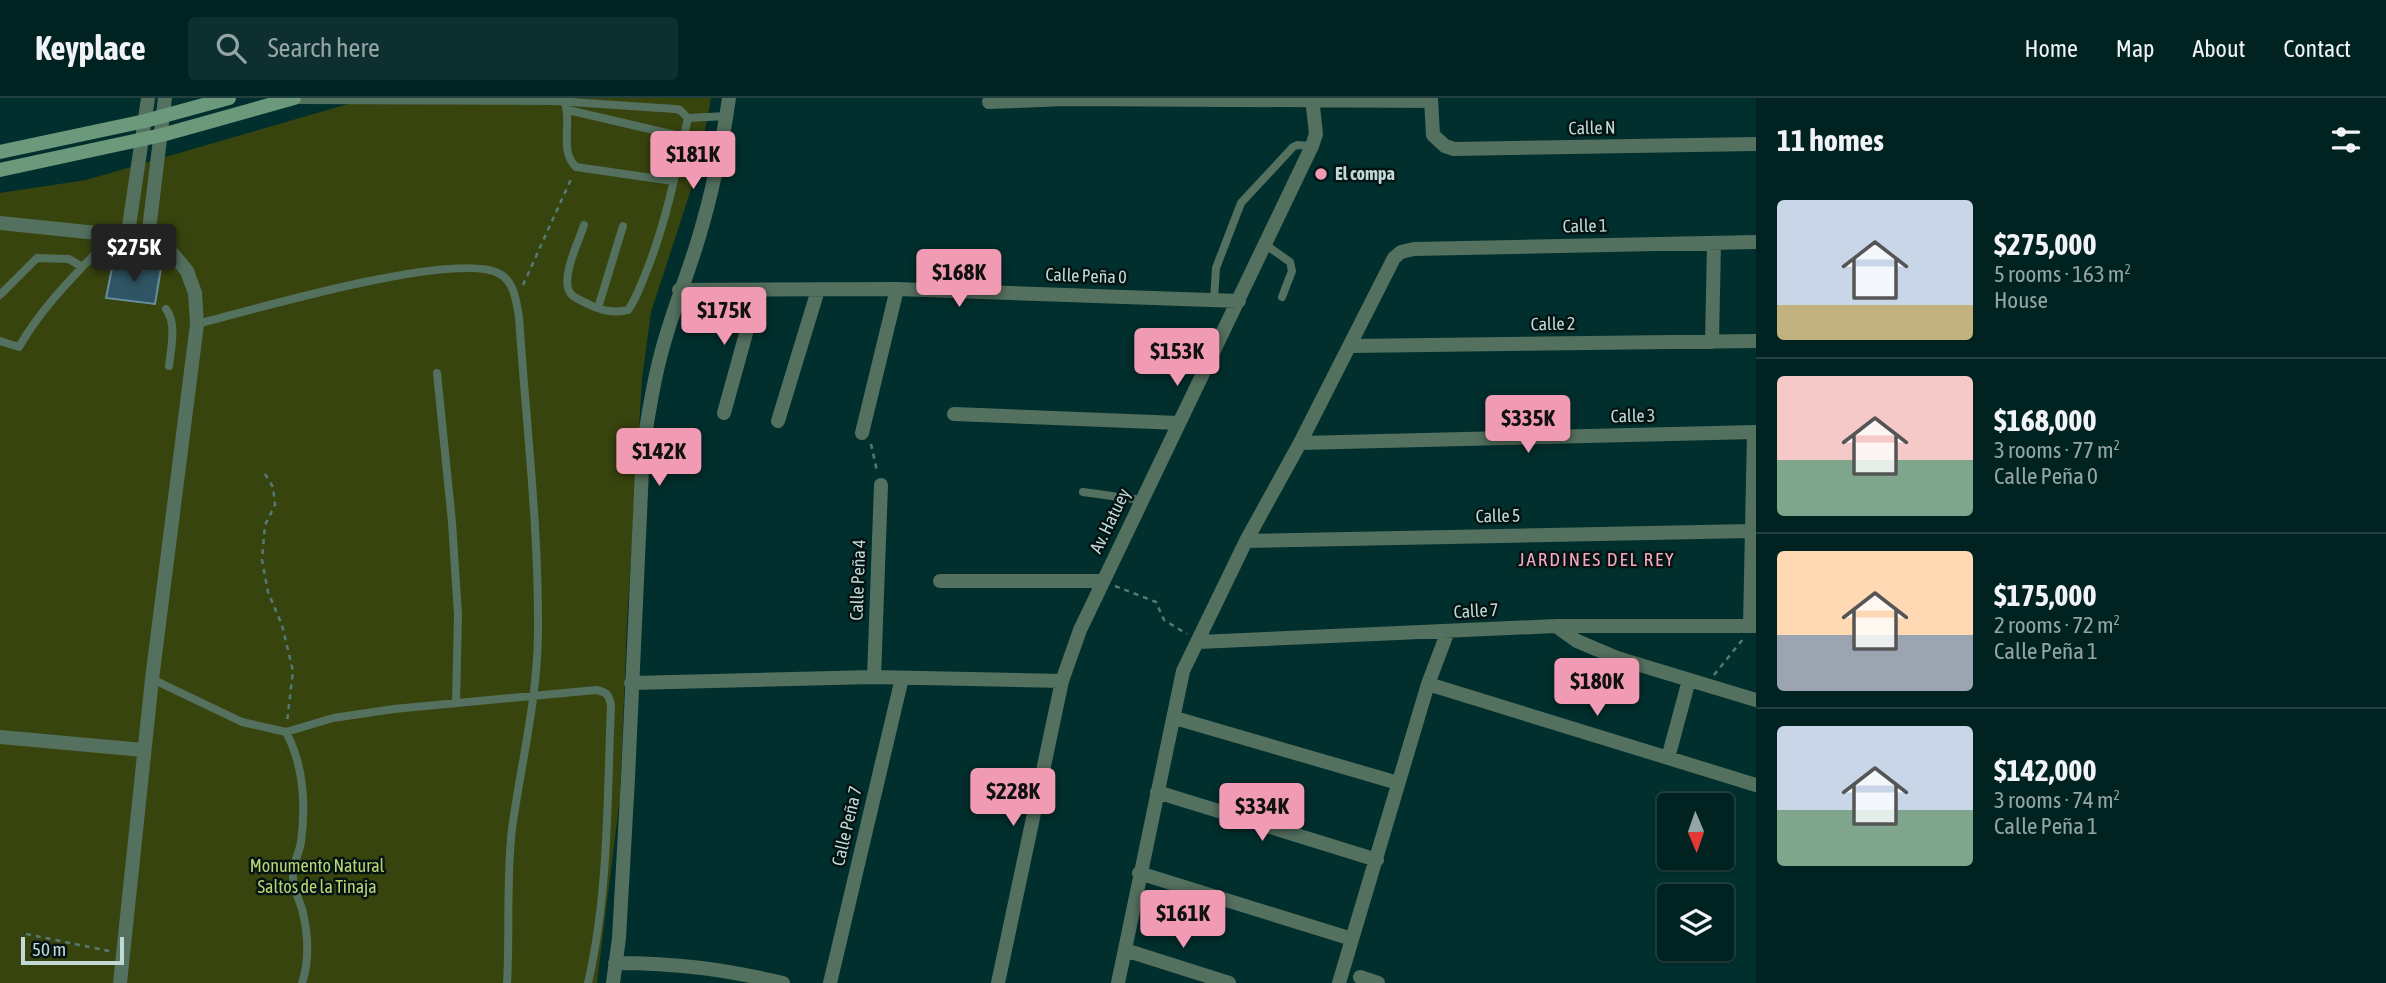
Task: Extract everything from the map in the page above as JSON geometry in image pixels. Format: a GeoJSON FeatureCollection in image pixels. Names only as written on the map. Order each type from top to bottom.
{"type":"FeatureCollection","features":[{"type":"Feature","properties":{"kind":"main road"},"geometry":{"type":"LineString","coordinates":[[0,152],[164,117],[229,98]]}},
{"type":"Feature","properties":{"kind":"main road"},"geometry":{"type":"LineString","coordinates":[[0,170],[162,135],[291,99]]}},
{"type":"Feature","properties":{"kind":"street"},"geometry":{"type":"LineString","coordinates":[[122,233],[148,98]]}},
{"type":"Feature","properties":{"kind":"street"},"geometry":{"type":"LineString","coordinates":[[148,238],[166,98]]}},
{"type":"Feature","properties":{"kind":"street"},"geometry":{"type":"LineString","coordinates":[[613,983],[627,791],[643,448],[650,398],[679,290],[697,242],[729,98]]}},
{"type":"Feature","properties":{"kind":"street"},"geometry":{"type":"LineString","coordinates":[[989,102],[1066,99],[1431,99]]}},
{"type":"Feature","properties":{"kind":"street","name":"Calle N"},"geometry":{"type":"LineString","coordinates":[[1431,99],[1433,135],[1445,146],[1454,149],[1756,144]]}},
{"type":"Feature","properties":{"kind":"street","name":"Av. Hatuey"},"geometry":{"type":"LineString","coordinates":[[998,983],[1062,681],[1080,630],[1101,581],[1312,146],[1316,134],[1312,100]]}},
{"type":"Feature","properties":{"kind":"street"},"geometry":{"type":"LineString","coordinates":[[0,223],[122,233],[148,238],[173,254],[187,271],[195,293],[197,324],[152,679],[120,983]]}},
{"type":"Feature","properties":{"kind":"street","name":"Calle 1"},"geometry":{"type":"LineString","coordinates":[[1350,346],[1387,268],[1401,252],[1414,249],[1756,242]]}},
{"type":"Feature","properties":{"kind":"street"},"geometry":{"type":"LineString","coordinates":[[1712,342],[1714,243]]}},
{"type":"Feature","properties":{"kind":"street"},"geometry":{"type":"LineString","coordinates":[[862,433],[897,289]]}},
{"type":"Feature","properties":{"kind":"street","name":"Calle Peña 0"},"geometry":{"type":"LineString","coordinates":[[679,290],[897,289],[1239,301]]}},
{"type":"Feature","properties":{"kind":"street"},"geometry":{"type":"LineString","coordinates":[[724,413],[758,290]]}},
{"type":"Feature","properties":{"kind":"street"},"geometry":{"type":"LineString","coordinates":[[778,421],[818,290]]}},
{"type":"Feature","properties":{"kind":"street","name":"Calle 2"},"geometry":{"type":"LineString","coordinates":[[1350,346],[1756,341]]}},
{"type":"Feature","properties":{"kind":"street"},"geometry":{"type":"LineString","coordinates":[[1118,983],[1183,671],[1246,541],[1350,346]]}},
{"type":"Feature","properties":{"kind":"street"},"geometry":{"type":"LineString","coordinates":[[954,414],[1179,423]]}},
{"type":"Feature","properties":{"kind":"street"},"geometry":{"type":"LineString","coordinates":[[1752,628],[1750,531],[1755,432]]}},
{"type":"Feature","properties":{"kind":"street","name":"Calle 3"},"geometry":{"type":"LineString","coordinates":[[1300,443],[1755,432]]}},
{"type":"Feature","properties":{"kind":"street","name":"Calle Peña 4"},"geometry":{"type":"LineString","coordinates":[[874,677],[881,485]]}},
{"type":"Feature","properties":{"kind":"street","name":"Calle 5"},"geometry":{"type":"LineString","coordinates":[[1246,541],[1750,531]]}},
{"type":"Feature","properties":{"kind":"street"},"geometry":{"type":"LineString","coordinates":[[940,581],[1101,581]]}},
{"type":"Feature","properties":{"kind":"street"},"geometry":{"type":"LineString","coordinates":[[1556,626],[1577,640],[1617,658],[1756,699]]}},
{"type":"Feature","properties":{"kind":"street","name":"Calle 7"},"geometry":{"type":"LineString","coordinates":[[1198,642],[1556,626],[1752,628]]}},
{"type":"Feature","properties":{"kind":"street"},"geometry":{"type":"LineString","coordinates":[[1339,983],[1428,684],[1448,631]]}},
{"type":"Feature","properties":{"kind":"street"},"geometry":{"type":"LineString","coordinates":[[631,683],[874,677],[1062,681]]}},
{"type":"Feature","properties":{"kind":"street","name":"Calle Peña 7"},"geometry":{"type":"LineString","coordinates":[[830,983],[902,678]]}},
{"type":"Feature","properties":{"kind":"street"},"geometry":{"type":"LineString","coordinates":[[1668,758],[1689,680]]}},
{"type":"Feature","properties":{"kind":"street"},"geometry":{"type":"LineString","coordinates":[[1428,684],[1756,785]]}},
{"type":"Feature","properties":{"kind":"street"},"geometry":{"type":"LineString","coordinates":[[1175,718],[1398,783]]}},
{"type":"Feature","properties":{"kind":"street"},"geometry":{"type":"LineString","coordinates":[[0,737],[144,750]]}},
{"type":"Feature","properties":{"kind":"street"},"geometry":{"type":"LineString","coordinates":[[1157,792],[1377,860]]}},
{"type":"Feature","properties":{"kind":"street"},"geometry":{"type":"LineString","coordinates":[[1139,873],[1352,939]]}},
{"type":"Feature","properties":{"kind":"street"},"geometry":{"type":"LineString","coordinates":[[1125,950],[1229,983]]}},
{"type":"Feature","properties":{"kind":"street"},"geometry":{"type":"LineString","coordinates":[[615,963],[665,963],[729,970],[782,983]]}},
{"type":"Feature","properties":{"kind":"street"},"geometry":{"type":"LineString","coordinates":[[1360,977],[1378,983]]}},
{"type":"Feature","properties":{"kind":"lane"},"geometry":{"type":"LineString","coordinates":[[291,99],[420,99],[567,107],[675,109],[688,118],[727,116]]}},
{"type":"Feature","properties":{"kind":"lane"},"geometry":{"type":"LineString","coordinates":[[567,107],[684,137]]}},
{"type":"Feature","properties":{"kind":"lane"},"geometry":{"type":"LineString","coordinates":[[567,107],[567,154],[576,167],[673,181]]}},
{"type":"Feature","properties":{"kind":"lane"},"geometry":{"type":"LineString","coordinates":[[584,225],[567,274],[567,285],[572,295],[598,308],[618,312],[628,310],[634,302],[655,250],[688,118]]}},
{"type":"Feature","properties":{"kind":"lane"},"geometry":{"type":"LineString","coordinates":[[1214,300],[1216,268],[1241,203],[1293,147],[1312,146]]}},
{"type":"Feature","properties":{"kind":"lane"},"geometry":{"type":"LineString","coordinates":[[598,308],[623,226]]}},
{"type":"Feature","properties":{"kind":"lane"},"geometry":{"type":"LineString","coordinates":[[0,341],[19,347],[32,325],[82,267],[122,233]]}},
{"type":"Feature","properties":{"kind":"lane"},"geometry":{"type":"LineString","coordinates":[[1266,245],[1290,262],[1292,271],[1282,297]]}},
{"type":"Feature","properties":{"kind":"lane"},"geometry":{"type":"LineString","coordinates":[[106,247],[128,263],[162,262],[173,254]]}},
{"type":"Feature","properties":{"kind":"lane"},"geometry":{"type":"LineString","coordinates":[[0,295],[37,258],[69,259],[82,267]]}},
{"type":"Feature","properties":{"kind":"lane"},"geometry":{"type":"LineString","coordinates":[[197,324],[299,296],[388,278],[463,267],[486,268],[502,275],[511,284],[516,301],[536,566],[538,634],[535,696],[512,830],[508,882],[507,983]]}},
{"type":"Feature","properties":{"kind":"lane"},"geometry":{"type":"LineString","coordinates":[[166,309],[171,315],[172,323],[169,366]]}},
{"type":"Feature","properties":{"kind":"lane"},"geometry":{"type":"LineString","coordinates":[[437,373],[458,615],[456,703]]}},
{"type":"Feature","properties":{"kind":"lane"},"geometry":{"type":"LineString","coordinates":[[1083,492],[1141,500]]}},
{"type":"Feature","properties":{"kind":"lane"},"geometry":{"type":"LineString","coordinates":[[152,679],[242,722],[286,732],[333,718],[456,703],[596,690],[605,692],[609,695],[611,705],[604,880],[598,939],[588,983]]}},
{"type":"Feature","properties":{"kind":"lane"},"geometry":{"type":"LineString","coordinates":[[286,732],[295,749],[302,782],[301,835],[292,881],[306,926],[307,969],[302,983]]}},
{"type":"Feature","properties":{"kind":"path"},"geometry":{"type":"LineString","coordinates":[[516,301],[576,167]]}},
{"type":"Feature","properties":{"kind":"path"},"geometry":{"type":"LineString","coordinates":[[862,433],[869,437],[881,485]]}},
{"type":"Feature","properties":{"kind":"path"},"geometry":{"type":"LineString","coordinates":[[265,474],[273,487],[275,505],[265,525],[262,559],[268,592],[282,625],[293,671],[286,732]]}},
{"type":"Feature","properties":{"kind":"path"},"geometry":{"type":"LineString","coordinates":[[1101,581],[1156,602],[1164,620],[1198,642]]}},
{"type":"Feature","properties":{"kind":"path"},"geometry":{"type":"LineString","coordinates":[[1704,684],[1752,628]]}},
{"type":"Feature","properties":{"kind":"path"},"geometry":{"type":"LineString","coordinates":[[26,934],[123,954]]}},
{"type":"Feature","properties":{"kind":"green space","name":"Monumento Natural Saltos de la Tinaja"},"geometry":{"type":"Polygon","coordinates":[[[369,98],[711,98],[698,168],[651,312],[642,379],[627,623],[620,797],[597,983],[0,983],[0,193],[86,180],[369,98]]]}},
{"type":"Feature","properties":{"kind":"building"},"geometry":{"type":"Polygon","coordinates":[[[113,263],[138,270],[161,268],[155,304],[106,298],[113,263]]]}},
{"type":"Feature","properties":{"kind":"place","name":"El compa"},"geometry":{"type":"Point","coordinates":[1321,174]}},
{"type":"Feature","properties":{"kind":"district","name":"JARDINES DEL REY"},"geometry":{"type":"Point","coordinates":[1597,559]}}]}
